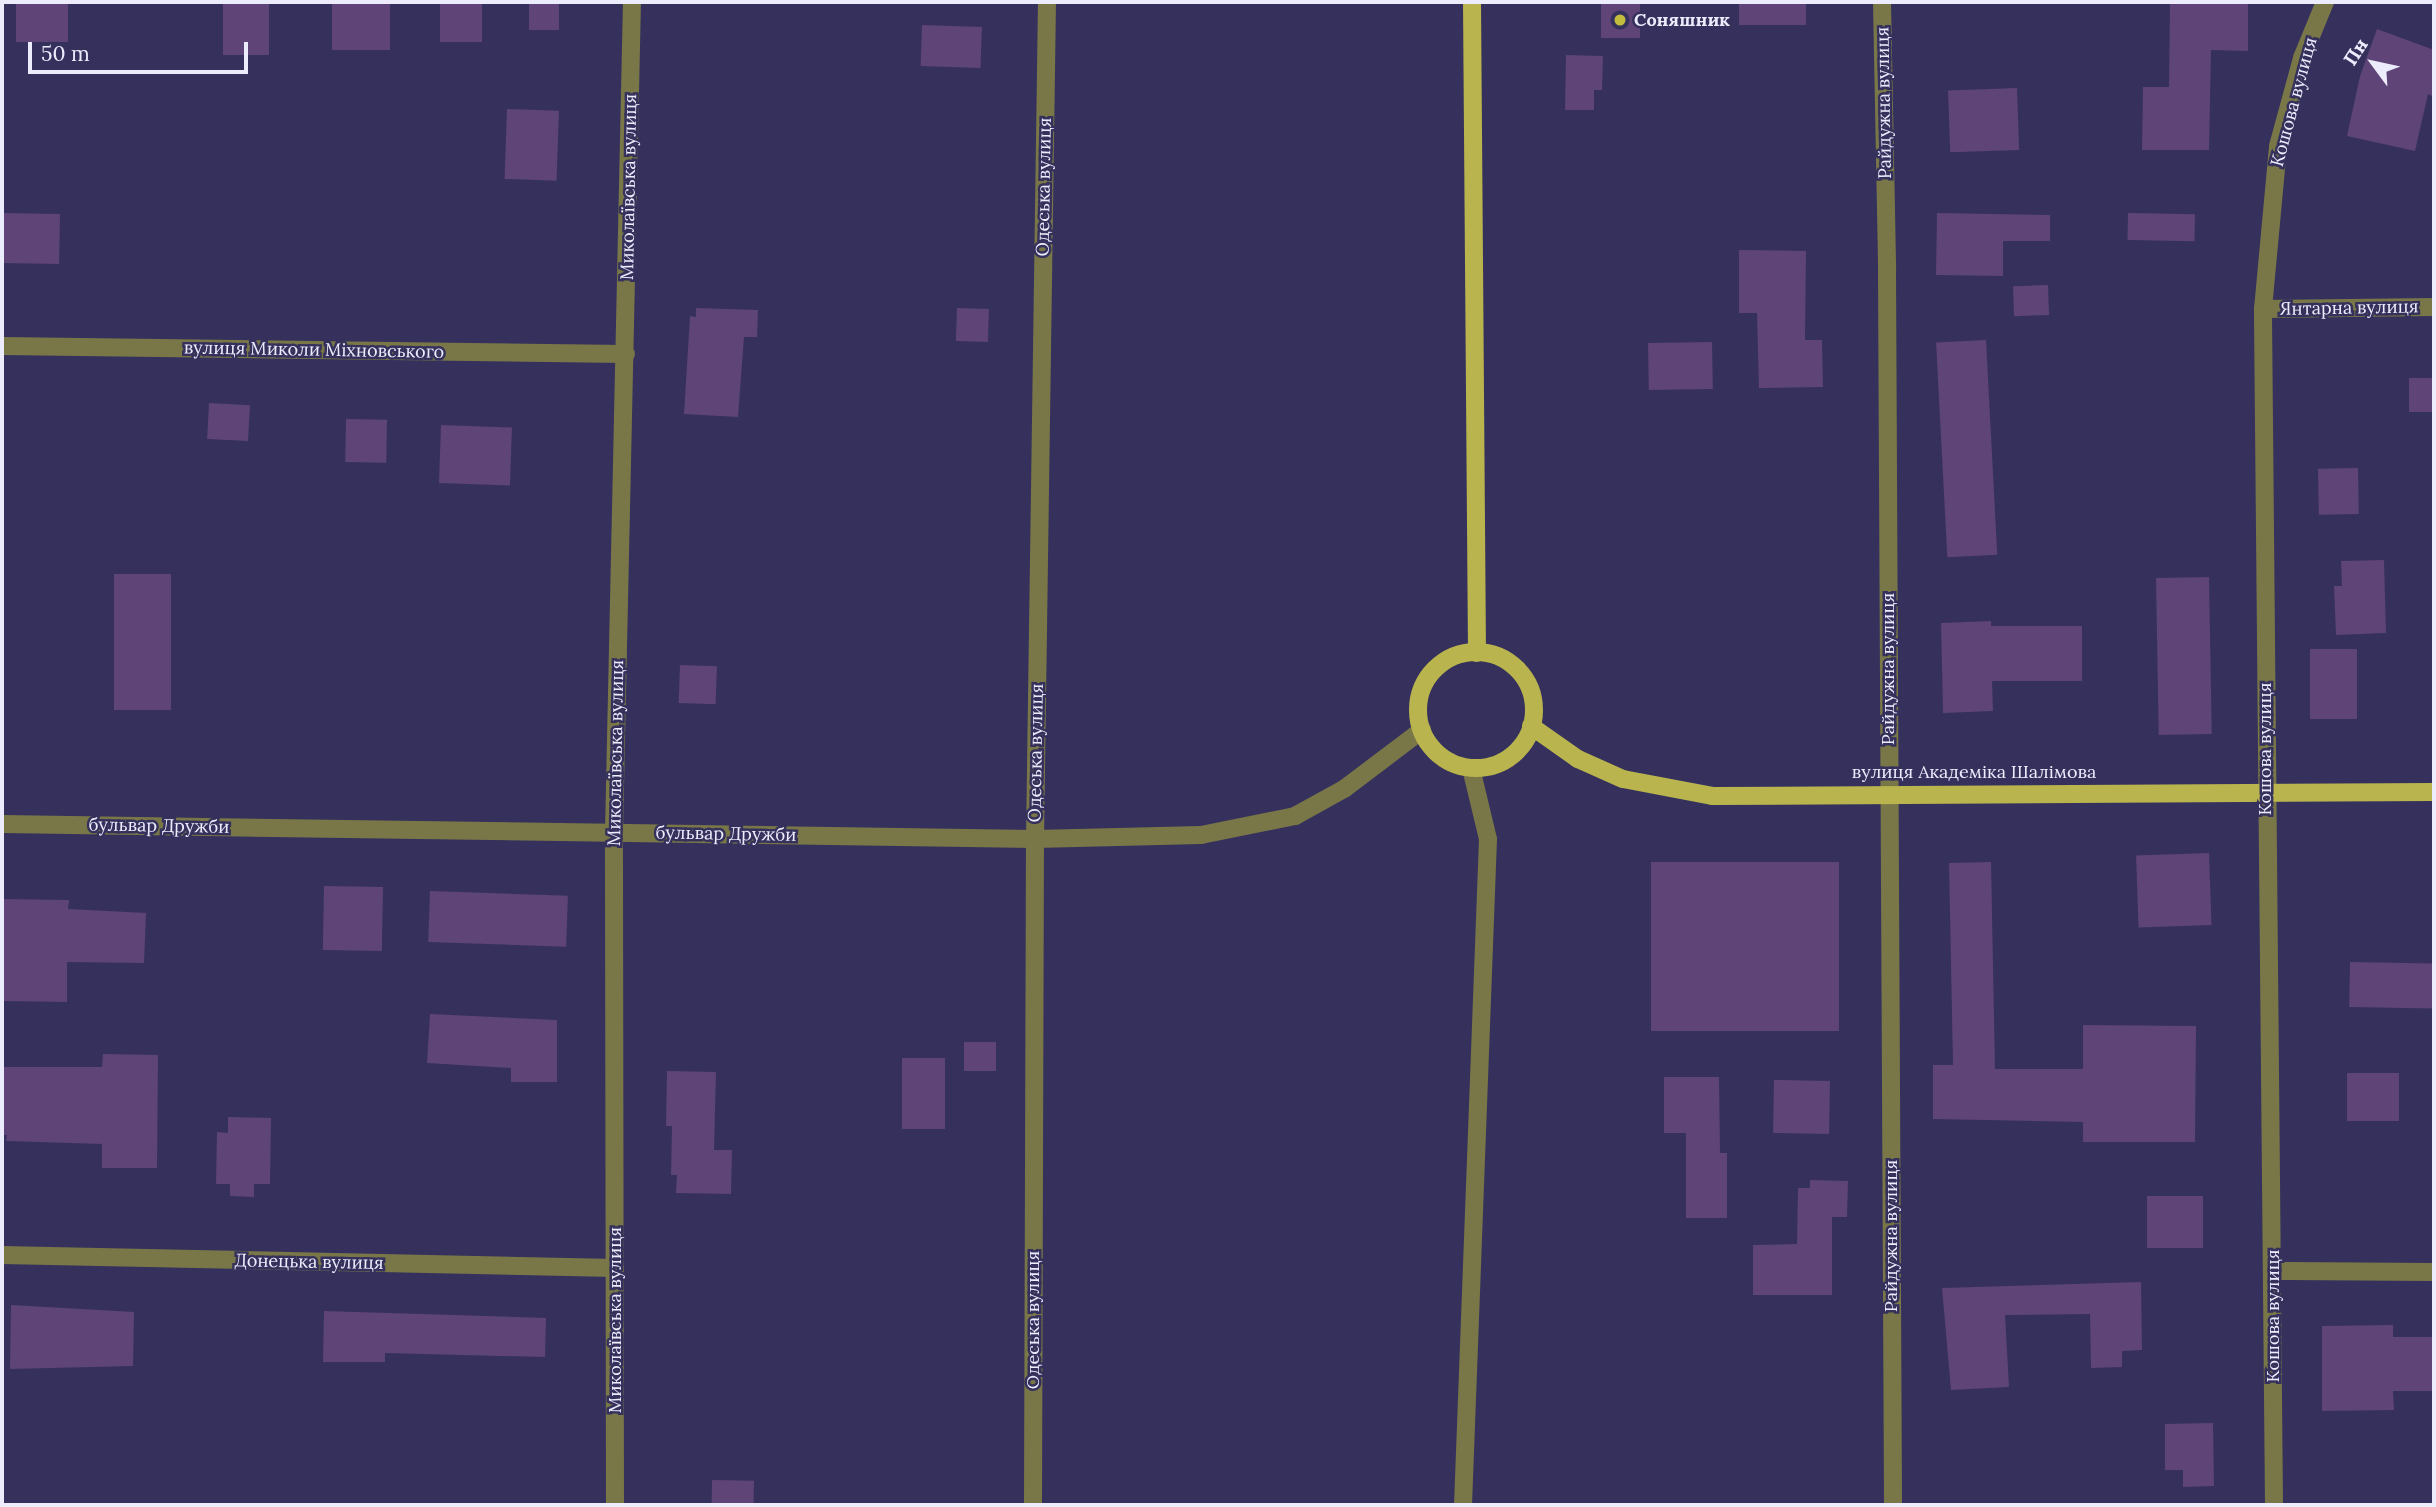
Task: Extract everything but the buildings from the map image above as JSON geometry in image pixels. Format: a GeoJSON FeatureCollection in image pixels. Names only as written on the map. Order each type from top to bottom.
{"type":"FeatureCollection","features":[{"type":"Feature","properties":{"kind":"main road"},"geometry":{"type":"LineString","coordinates":[[1472,2],[1477,653]]}},
{"type":"Feature","properties":{"kind":"main road"},"geometry":{"type":"LineString","coordinates":[[1477,653],[1506,661],[1520,673],[1534,706],[1531,726],[1509,758],[1491,767],[1471,768],[1452,764],[1436,753],[1422,730],[1419,699],[1425,682],[1452,657],[1477,653]]}},
{"type":"Feature","properties":{"kind":"main road","name":"вулиця Академіка Шалімова"},"geometry":{"type":"LineString","coordinates":[[1531,726],[1578,758],[1623,779],[1669,791],[1713,796],[2434,792]]}},
{"type":"Feature","properties":{"kind":"street","name":"Миколаївська вулиця"},"geometry":{"type":"LineString","coordinates":[[615,1505],[614,832],[632,2]]}},
{"type":"Feature","properties":{"kind":"street","name":"Одеська вулиця"},"geometry":{"type":"LineString","coordinates":[[1033,1505],[1035,839],[1047,2]]}},
{"type":"Feature","properties":{"kind":"street","name":"Райдужна вулиця"},"geometry":{"type":"LineString","coordinates":[[1882,2],[1893,1505]]}},
{"type":"Feature","properties":{"kind":"street","name":"Кошова вулиця"},"geometry":{"type":"LineString","coordinates":[[2274,1505],[2265,791],[2263,309],[2278,146],[2302,58],[2325,2]]}},
{"type":"Feature","properties":{"kind":"street","name":"Янтарна вулиця"},"geometry":{"type":"LineString","coordinates":[[2263,309],[2434,307]]}},
{"type":"Feature","properties":{"kind":"street","name":"вулиця Миколи Міхновського"},"geometry":{"type":"LineString","coordinates":[[2,346],[626,354]]}},
{"type":"Feature","properties":{"kind":"street","name":"бульвар Дружби"},"geometry":{"type":"LineString","coordinates":[[2,824],[1035,839],[1201,835],[1295,816],[1344,789],[1422,730]]}},
{"type":"Feature","properties":{"kind":"street"},"geometry":{"type":"LineString","coordinates":[[1463,1505],[1488,839],[1471,768]]}},
{"type":"Feature","properties":{"kind":"street","name":"Донецька вулиця"},"geometry":{"type":"LineString","coordinates":[[2,1255],[615,1268]]}},
{"type":"Feature","properties":{"kind":"street"},"geometry":{"type":"LineString","coordinates":[[2273,1271],[2434,1272]]}},
{"type":"Feature","properties":{"kind":"place","name":"Соняшник"},"geometry":{"type":"Point","coordinates":[1620,20]}}]}
